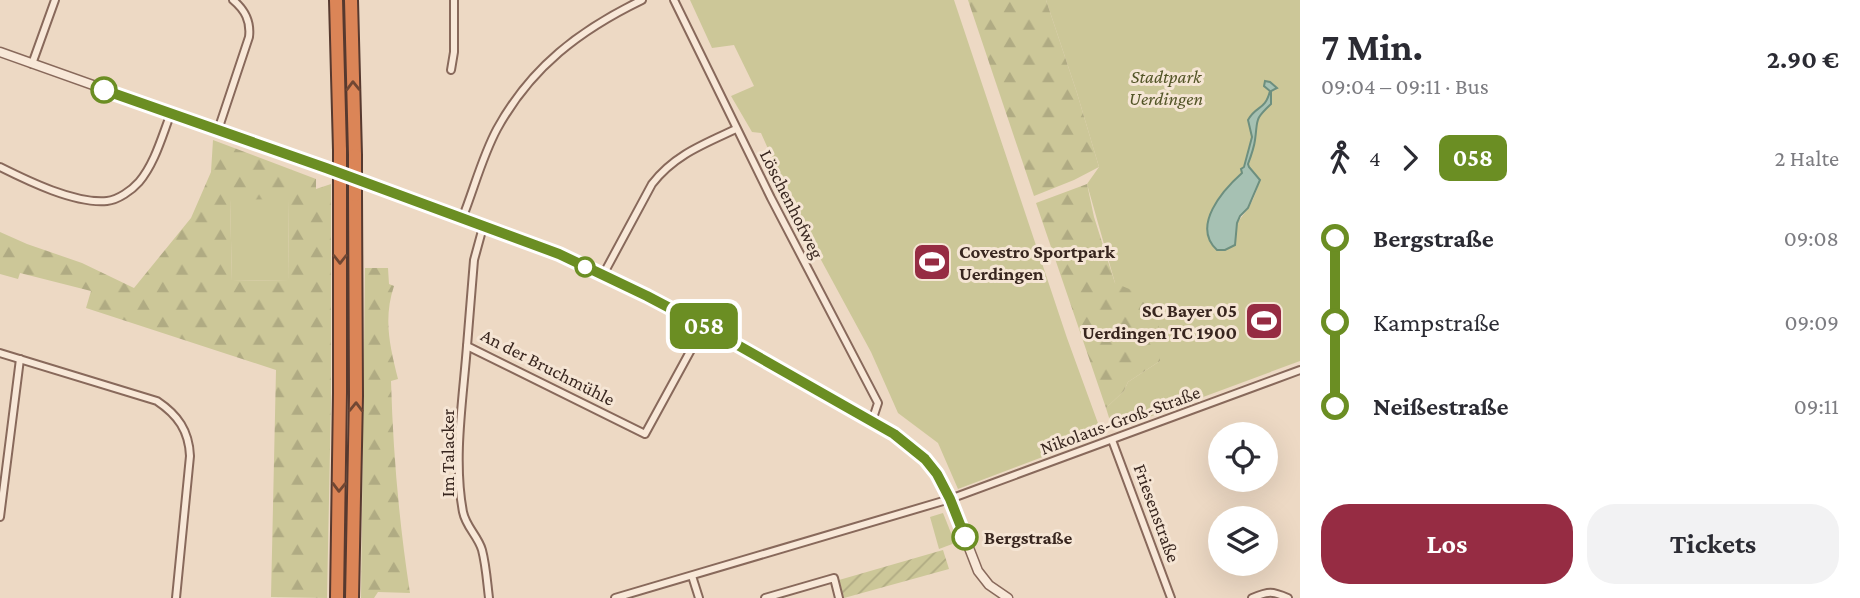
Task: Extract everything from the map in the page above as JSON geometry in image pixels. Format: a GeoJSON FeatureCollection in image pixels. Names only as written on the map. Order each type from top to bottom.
{"type":"FeatureCollection","features":[{"type":"Feature","properties":{"kind":"highway"},"geometry":{"type":"LineString","coordinates":[[336,0],[340,150],[337,598]]}},
{"type":"Feature","properties":{"kind":"highway"},"geometry":{"type":"LineString","coordinates":[[351,0],[356,396],[352,598]]}},
{"type":"Feature","properties":{"kind":"street"},"geometry":{"type":"LineString","coordinates":[[32,64],[55,0]]}},
{"type":"Feature","properties":{"kind":"street"},"geometry":{"type":"LineString","coordinates":[[218,130],[250,30],[247,17],[233,0]]}},
{"type":"Feature","properties":{"kind":"street"},"geometry":{"type":"LineString","coordinates":[[452,70],[454,0]]}},
{"type":"Feature","properties":{"kind":"street"},"geometry":{"type":"LineString","coordinates":[[463,219],[496,130],[530,82],[548,62],[589,28],[642,0]]}},
{"type":"Feature","properties":{"kind":"street","name":"Löschenhofweg"},"geometry":{"type":"LineString","coordinates":[[674,0],[805,266],[878,403],[872,421]]}},
{"type":"Feature","properties":{"kind":"street"},"geometry":{"type":"LineString","coordinates":[[0,52],[559,254],[704,326],[894,434],[925,459],[937,474],[950,499],[978,571],[989,585],[1007,598]]}},
{"type":"Feature","properties":{"kind":"street"},"geometry":{"type":"LineString","coordinates":[[0,167],[49,189],[78,198],[110,201],[125,194],[139,182],[150,165],[171,114]]}},
{"type":"Feature","properties":{"kind":"street"},"geometry":{"type":"LineString","coordinates":[[603,275],[660,173],[686,153],[736,129]]}},
{"type":"Feature","properties":{"kind":"street","name":"An der Bruchmühle"},"geometry":{"type":"LineString","coordinates":[[483,227],[474,260],[467,346],[645,434],[704,326]]}},
{"type":"Feature","properties":{"kind":"street","name":"Im Talacker"},"geometry":{"type":"LineString","coordinates":[[467,346],[459,464],[463,512],[482,551],[489,598]]}},
{"type":"Feature","properties":{"kind":"street"},"geometry":{"type":"LineString","coordinates":[[0,353],[157,401],[174,413],[181,422],[190,445],[190,456],[176,598]]}},
{"type":"Feature","properties":{"kind":"street"},"geometry":{"type":"LineString","coordinates":[[0,517],[20,359]]}},
{"type":"Feature","properties":{"kind":"street","name":"Nikolaus-Groß-Straße"},"geometry":{"type":"LineString","coordinates":[[950,499],[1300,370]]}},
{"type":"Feature","properties":{"kind":"street","name":"Friesenstraße"},"geometry":{"type":"LineString","coordinates":[[1112,440],[1171,598]]}},
{"type":"Feature","properties":{"kind":"street"},"geometry":{"type":"LineString","coordinates":[[615,598],[950,499]]}},
{"type":"Feature","properties":{"kind":"street"},"geometry":{"type":"LineString","coordinates":[[692,576],[699,598]]}},
{"type":"Feature","properties":{"kind":"street"},"geometry":{"type":"LineString","coordinates":[[765,598],[834,578],[839,598]]}},
{"type":"Feature","properties":{"kind":"street"},"geometry":{"type":"LineString","coordinates":[[1252,598],[1274,592],[1288,598]]}},
{"type":"Feature","properties":{"kind":"green space","name":"Covestro Sportpark Uerdingen"},"geometry":{"type":"Polygon","coordinates":[[[690,0],[954,0],[1099,426],[1093,438],[958,489],[938,443],[898,413],[871,352],[801,223],[761,133],[752,132],[731,96],[754,86],[734,45],[712,48],[690,0]]]}},
{"type":"Feature","properties":{"kind":"green space"},"geometry":{"type":"Polygon","coordinates":[[[968,0],[1046,0],[1099,167],[1034,196],[968,0]]]}},
{"type":"Feature","properties":{"kind":"green space","name":"Stadtpark Uerdingen"},"geometry":{"type":"Polygon","coordinates":[[[1046,0],[1300,0],[1300,361],[1122,427],[1111,424],[1106,408],[1124,391],[1128,382],[1160,361],[1115,283],[1087,184],[1099,167],[1046,0]],[[1264,83],[1270,91],[1268,96],[1248,120],[1252,137],[1242,173],[1216,201],[1214,210],[1236,237],[1237,224],[1251,204],[1260,180],[1248,164],[1255,141],[1257,120],[1261,112],[1271,104],[1271,91],[1277,87],[1264,83]]]}},
{"type":"Feature","properties":{"kind":"green space"},"geometry":{"type":"Polygon","coordinates":[[[213,140],[316,179],[316,189],[331,184],[331,402],[327,598],[271,597],[276,370],[86,308],[91,291],[20,273],[18,279],[0,274],[0,232],[82,263],[134,288],[191,218],[211,172],[213,140]],[[288,199],[230,200],[232,281],[289,280],[288,199]]]}},
{"type":"Feature","properties":{"kind":"green space"},"geometry":{"type":"Polygon","coordinates":[[[1087,184],[1094,217],[1115,283],[1134,291],[1154,315],[1160,330],[1160,361],[1128,382],[1124,391],[1106,408],[1036,203],[1087,184]]]}},
{"type":"Feature","properties":{"kind":"green space"},"geometry":{"type":"Polygon","coordinates":[[[230,199],[288,199],[289,280],[232,281],[230,199]]]}},
{"type":"Feature","properties":{"kind":"green space"},"geometry":{"type":"Polygon","coordinates":[[[365,268],[388,268],[389,284],[394,286],[388,321],[398,379],[391,381],[393,434],[410,593],[378,592],[374,598],[361,598],[365,268]]]}},
{"type":"Feature","properties":{"kind":"green space"},"geometry":{"type":"Polygon","coordinates":[[[943,513],[955,543],[939,549],[930,517],[943,513]]]}},
{"type":"Feature","properties":{"kind":"green space"},"geometry":{"type":"Polygon","coordinates":[[[943,550],[949,569],[844,598],[839,580],[943,550]]]}},
{"type":"Feature","properties":{"kind":"shaded area"},"geometry":{"type":"Polygon","coordinates":[[[1265,81],[1277,88],[1271,91],[1271,104],[1258,120],[1248,164],[1260,180],[1248,208],[1237,223],[1235,245],[1225,250],[1217,250],[1207,230],[1208,220],[1226,189],[1242,173],[1252,137],[1248,120],[1266,102],[1270,91],[1264,86],[1265,81]]]}},
{"type":"Feature","properties":{"kind":"bus line","name":"058"},"geometry":{"type":"LineString","coordinates":[[104,90],[559,254],[647,296],[894,434],[925,459],[937,474],[965,537]]}},
{"type":"Feature","properties":{"kind":"place","name":"Covestro Sportpark Uerdingen"},"geometry":{"type":"Point","coordinates":[932,262]}},
{"type":"Feature","properties":{"kind":"place","name":"SC Bayer 05 Uerdingen TC 1900"},"geometry":{"type":"Point","coordinates":[1264,321]}},
{"type":"Feature","properties":{"kind":"place","name":"Bergstraße"},"geometry":{"type":"Point","coordinates":[965,537]}}]}
